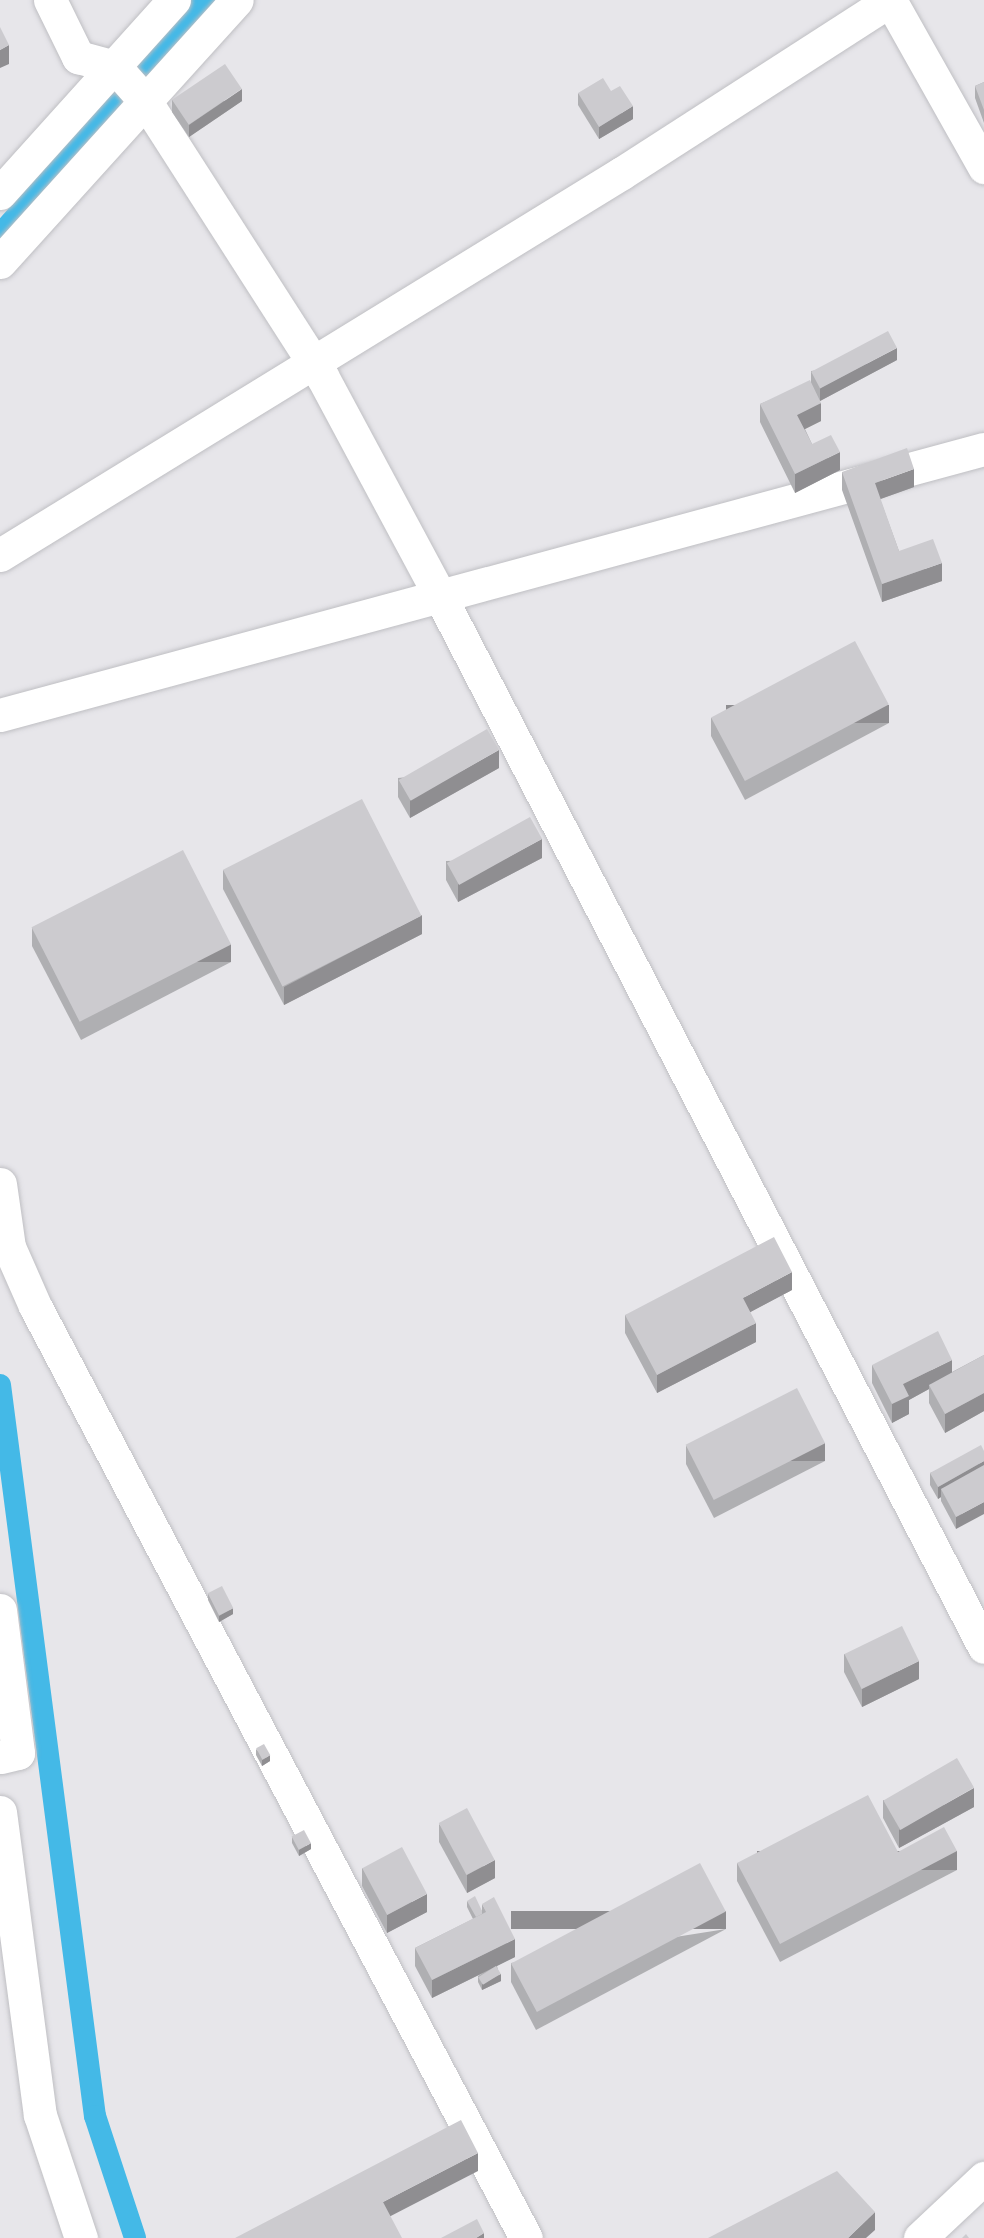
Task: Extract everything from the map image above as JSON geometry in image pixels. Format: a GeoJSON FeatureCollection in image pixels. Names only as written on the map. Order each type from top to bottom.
{"type":"FeatureCollection","features":[{"type":"Feature","properties":{"kind":"main road"},"geometry":{"type":"LineString","coordinates":[[50,0],[78,57],[115,67],[146,102],[313,362],[441,598],[984,1647]]}},
{"type":"Feature","properties":{"kind":"main road"},"geometry":{"type":"LineString","coordinates":[[0,193],[174,0]]}},
{"type":"Feature","properties":{"kind":"main road"},"geometry":{"type":"LineString","coordinates":[[0,262],[237,0]]}},
{"type":"Feature","properties":{"kind":"main road"},"geometry":{"type":"LineString","coordinates":[[0,555],[622,173],[890,0],[984,167]]}},
{"type":"Feature","properties":{"kind":"main road"},"geometry":{"type":"LineString","coordinates":[[0,715],[441,598],[984,449]]}},
{"type":"Feature","properties":{"kind":"main road"},"geometry":{"type":"LineString","coordinates":[[0,1184],[9,1247],[35,1306],[526,2238]]}},
{"type":"Feature","properties":{"kind":"main road"},"geometry":{"type":"LineString","coordinates":[[0,1610],[18,1753],[0,1757]]}},
{"type":"Feature","properties":{"kind":"main road"},"geometry":{"type":"LineString","coordinates":[[0,1812],[40,2115],[81,2238]]}},
{"type":"Feature","properties":{"kind":"main road"},"geometry":{"type":"LineString","coordinates":[[920,2238],[984,2178]]}},
{"type":"Feature","properties":{"kind":"building"},"geometry":{"type":"Polygon","coordinates":[[[0,27],[9,45],[0,50],[0,27]]]}},
{"type":"Feature","properties":{"kind":"building"},"geometry":{"type":"Polygon","coordinates":[[[225,64],[242,89],[189,125],[172,100],[225,64]]]}},
{"type":"Feature","properties":{"kind":"building"},"geometry":{"type":"Polygon","coordinates":[[[603,78],[611,91],[620,86],[633,106],[599,127],[578,93],[603,78]]]}},
{"type":"Feature","properties":{"kind":"building"},"geometry":{"type":"Polygon","coordinates":[[[984,82],[984,110],[975,86],[984,82]]]}},
{"type":"Feature","properties":{"kind":"building"},"geometry":{"type":"Polygon","coordinates":[[[888,331],[897,348],[820,389],[811,372],[888,331]]]}},
{"type":"Feature","properties":{"kind":"building"},"geometry":{"type":"Polygon","coordinates":[[[810,380],[821,403],[797,415],[812,444],[831,435],[840,452],[795,474],[760,404],[810,380]]]}},
{"type":"Feature","properties":{"kind":"building"},"geometry":{"type":"Polygon","coordinates":[[[907,448],[914,469],[875,483],[899,551],[933,539],[942,563],[882,584],[842,472],[907,448]]]}},
{"type":"Feature","properties":{"kind":"building"},"geometry":{"type":"Polygon","coordinates":[[[855,641],[889,705],[745,781],[711,718],[855,641]]]}},
{"type":"Feature","properties":{"kind":"building"},"geometry":{"type":"Polygon","coordinates":[[[487,729],[499,750],[411,801],[399,780],[487,729]]]}},
{"type":"Feature","properties":{"kind":"building"},"geometry":{"type":"Polygon","coordinates":[[[362,799],[421,916],[282,987],[223,870],[362,799]]]}},
{"type":"Feature","properties":{"kind":"building"},"geometry":{"type":"Polygon","coordinates":[[[530,817],[542,839],[459,885],[447,863],[530,817]]]}},
{"type":"Feature","properties":{"kind":"building"},"geometry":{"type":"Polygon","coordinates":[[[183,850],[231,944],[80,1022],[32,927],[183,850]]]}},
{"type":"Feature","properties":{"kind":"building"},"geometry":{"type":"Polygon","coordinates":[[[774,1237],[792,1272],[743,1298],[756,1323],[657,1375],[625,1315],[774,1237]]]}},
{"type":"Feature","properties":{"kind":"building"},"geometry":{"type":"Polygon","coordinates":[[[938,1331],[952,1360],[903,1384],[909,1396],[892,1404],[872,1365],[938,1331]]]}},
{"type":"Feature","properties":{"kind":"building"},"geometry":{"type":"Polygon","coordinates":[[[984,1355],[984,1393],[945,1414],[929,1385],[984,1355]]]}},
{"type":"Feature","properties":{"kind":"building"},"geometry":{"type":"Polygon","coordinates":[[[797,1388],[825,1443],[714,1500],[686,1445],[797,1388]]]}},
{"type":"Feature","properties":{"kind":"building"},"geometry":{"type":"Polygon","coordinates":[[[981,1445],[984,1451],[984,1461],[938,1487],[930,1473],[981,1445]]]}},
{"type":"Feature","properties":{"kind":"building"},"geometry":{"type":"Polygon","coordinates":[[[984,1465],[984,1502],[956,1517],[941,1489],[984,1465]]]}},
{"type":"Feature","properties":{"kind":"building"},"geometry":{"type":"Polygon","coordinates":[[[222,1586],[233,1608],[219,1616],[208,1593],[222,1586]]]}},
{"type":"Feature","properties":{"kind":"building"},"geometry":{"type":"Polygon","coordinates":[[[902,1626],[919,1661],[862,1689],[844,1654],[902,1626]]]}},
{"type":"Feature","properties":{"kind":"building"},"geometry":{"type":"Polygon","coordinates":[[[264,1744],[270,1755],[262,1760],[256,1748],[264,1744]]]}},
{"type":"Feature","properties":{"kind":"building"},"geometry":{"type":"Polygon","coordinates":[[[957,1758],[974,1787],[900,1830],[883,1800],[957,1758]]]}},
{"type":"Feature","properties":{"kind":"building"},"geometry":{"type":"Polygon","coordinates":[[[868,1795],[898,1852],[944,1827],[957,1851],[780,1944],[737,1863],[868,1795]]]}},
{"type":"Feature","properties":{"kind":"building"},"geometry":{"type":"Polygon","coordinates":[[[467,1808],[495,1860],[466,1875],[439,1823],[467,1808]]]}},
{"type":"Feature","properties":{"kind":"building"},"geometry":{"type":"Polygon","coordinates":[[[304,1830],[311,1843],[299,1850],[292,1837],[304,1830]]]}},
{"type":"Feature","properties":{"kind":"building"},"geometry":{"type":"Polygon","coordinates":[[[402,1847],[427,1894],[387,1915],[362,1868],[402,1847]]]}},
{"type":"Feature","properties":{"kind":"building"},"geometry":{"type":"Polygon","coordinates":[[[700,1863],[726,1912],[537,2012],[511,1963],[700,1863]]]}},
{"type":"Feature","properties":{"kind":"building"},"geometry":{"type":"Polygon","coordinates":[[[475,1896],[482,1911],[482,1914],[476,1917],[467,1901],[475,1896]]]}},
{"type":"Feature","properties":{"kind":"building"},"geometry":{"type":"Polygon","coordinates":[[[494,1897],[515,1939],[432,1980],[415,1948],[486,1912],[482,1904],[494,1897]]]}},
{"type":"Feature","properties":{"kind":"building"},"geometry":{"type":"Polygon","coordinates":[[[496,1966],[501,1974],[483,1985],[478,1977],[496,1966]]]}},
{"type":"Feature","properties":{"kind":"building"},"geometry":{"type":"Polygon","coordinates":[[[461,2120],[478,2153],[383,2202],[402,2238],[235,2238],[461,2120]]]}},
{"type":"Feature","properties":{"kind":"building"},"geometry":{"type":"Polygon","coordinates":[[[837,2171],[875,2212],[848,2238],[708,2238],[837,2171]]]}},
{"type":"Feature","properties":{"kind":"building"},"geometry":{"type":"Polygon","coordinates":[[[477,2219],[484,2233],[476,2238],[441,2238],[477,2219]]]}},
{"type":"Feature","properties":{"kind":"waterway"},"geometry":{"type":"LineString","coordinates":[[0,235],[206,0]]}},
{"type":"Feature","properties":{"kind":"waterway"},"geometry":{"type":"LineString","coordinates":[[0,1385],[95,2116],[135,2238]]}}]}
